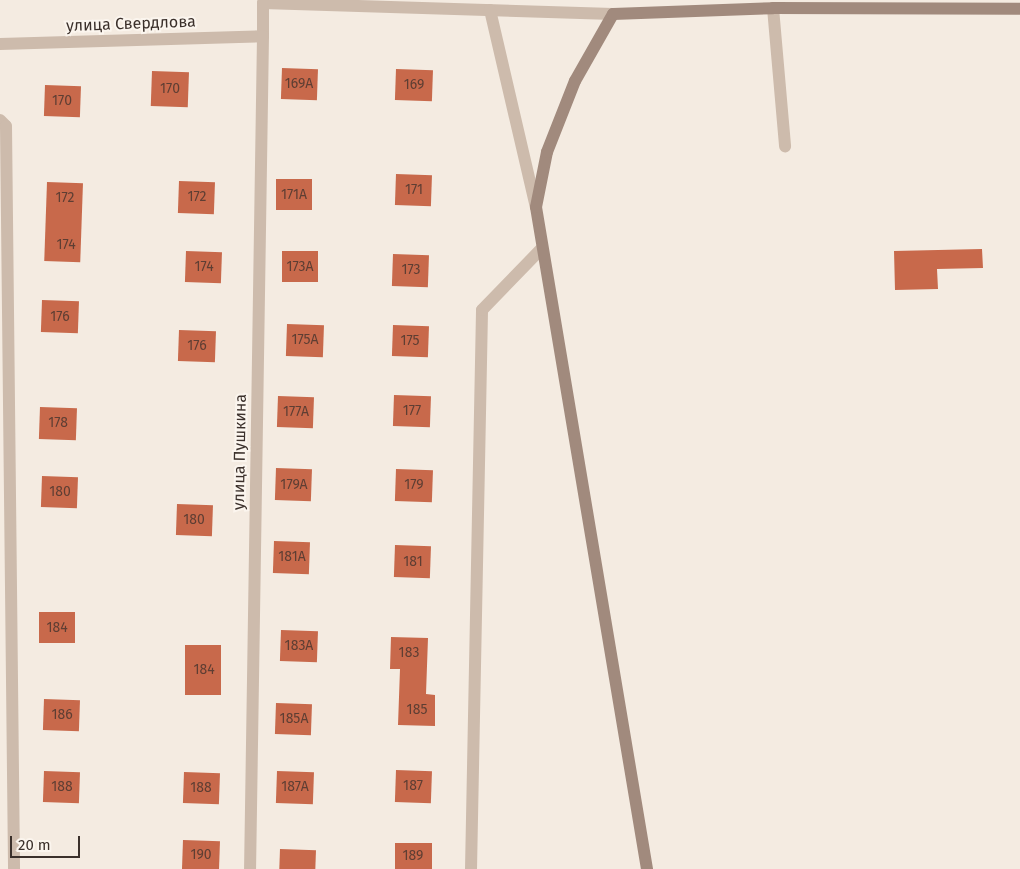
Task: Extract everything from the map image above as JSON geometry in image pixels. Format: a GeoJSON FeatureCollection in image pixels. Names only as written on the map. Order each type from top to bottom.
{"type":"FeatureCollection","features":[{"type":"Feature","properties":{"kind":"main road"},"geometry":{"type":"LineString","coordinates":[[648,869],[536,207],[546,152],[576,81],[613,14],[775,4],[1020,9]]}},
{"type":"Feature","properties":{"kind":"street"},"geometry":{"type":"LineString","coordinates":[[289,2],[613,14]]}},
{"type":"Feature","properties":{"kind":"street","name":"улица Пушкина"},"geometry":{"type":"LineString","coordinates":[[250,869],[263,3],[289,2]]}},
{"type":"Feature","properties":{"kind":"street"},"geometry":{"type":"LineString","coordinates":[[775,4],[785,146]]}},
{"type":"Feature","properties":{"kind":"street"},"geometry":{"type":"LineString","coordinates":[[490,10],[536,207]]}},
{"type":"Feature","properties":{"kind":"street","name":"улица Свердлова"},"geometry":{"type":"LineString","coordinates":[[0,44],[262,36]]}},
{"type":"Feature","properties":{"kind":"street"},"geometry":{"type":"LineString","coordinates":[[0,120],[6,126],[14,869]]}},
{"type":"Feature","properties":{"kind":"street"},"geometry":{"type":"LineString","coordinates":[[471,869],[482,310],[542,248]]}},
{"type":"Feature","properties":{"kind":"building"},"geometry":{"type":"Polygon","coordinates":[[[282,68],[318,69],[317,100],[281,99],[282,68]]]}},
{"type":"Feature","properties":{"kind":"building"},"geometry":{"type":"Polygon","coordinates":[[[396,69],[433,70],[432,101],[395,100],[396,69]]]}},
{"type":"Feature","properties":{"kind":"building"},"geometry":{"type":"Polygon","coordinates":[[[152,71],[189,72],[188,107],[151,106],[152,71]]]}},
{"type":"Feature","properties":{"kind":"building"},"geometry":{"type":"Polygon","coordinates":[[[45,85],[81,86],[80,117],[44,116],[45,85]]]}},
{"type":"Feature","properties":{"kind":"building"},"geometry":{"type":"Polygon","coordinates":[[[396,174],[432,175],[431,206],[395,205],[396,174]]]}},
{"type":"Feature","properties":{"kind":"building"},"geometry":{"type":"Polygon","coordinates":[[[276,179],[312,179],[312,210],[276,210],[276,179]]]}},
{"type":"Feature","properties":{"kind":"building"},"geometry":{"type":"Polygon","coordinates":[[[179,181],[215,182],[214,214],[178,213],[179,181]]]}},
{"type":"Feature","properties":{"kind":"building"},"geometry":{"type":"Polygon","coordinates":[[[47,182],[83,183],[80,262],[44,261],[47,182]]]}},
{"type":"Feature","properties":{"kind":"building"},"geometry":{"type":"Polygon","coordinates":[[[982,249],[983,268],[937,269],[938,289],[895,290],[894,251],[982,249]]]}},
{"type":"Feature","properties":{"kind":"building"},"geometry":{"type":"Polygon","coordinates":[[[186,251],[222,252],[221,283],[185,282],[186,251]]]}},
{"type":"Feature","properties":{"kind":"building"},"geometry":{"type":"Polygon","coordinates":[[[282,251],[318,251],[318,282],[282,282],[282,251]]]}},
{"type":"Feature","properties":{"kind":"building"},"geometry":{"type":"Polygon","coordinates":[[[393,254],[429,255],[428,287],[392,286],[393,254]]]}},
{"type":"Feature","properties":{"kind":"building"},"geometry":{"type":"Polygon","coordinates":[[[42,300],[79,301],[78,333],[41,332],[42,300]]]}},
{"type":"Feature","properties":{"kind":"building"},"geometry":{"type":"Polygon","coordinates":[[[287,324],[324,325],[323,357],[286,356],[287,324]]]}},
{"type":"Feature","properties":{"kind":"building"},"geometry":{"type":"Polygon","coordinates":[[[393,325],[429,326],[428,357],[392,356],[393,325]]]}},
{"type":"Feature","properties":{"kind":"building"},"geometry":{"type":"Polygon","coordinates":[[[179,330],[216,331],[215,362],[178,361],[179,330]]]}},
{"type":"Feature","properties":{"kind":"building"},"geometry":{"type":"Polygon","coordinates":[[[394,395],[431,396],[430,427],[393,426],[394,395]]]}},
{"type":"Feature","properties":{"kind":"building"},"geometry":{"type":"Polygon","coordinates":[[[278,396],[314,397],[313,428],[277,427],[278,396]]]}},
{"type":"Feature","properties":{"kind":"building"},"geometry":{"type":"Polygon","coordinates":[[[40,407],[77,408],[76,440],[39,439],[40,407]]]}},
{"type":"Feature","properties":{"kind":"building"},"geometry":{"type":"Polygon","coordinates":[[[276,468],[312,469],[311,501],[275,500],[276,468]]]}},
{"type":"Feature","properties":{"kind":"building"},"geometry":{"type":"Polygon","coordinates":[[[396,469],[433,470],[432,502],[395,501],[396,469]]]}},
{"type":"Feature","properties":{"kind":"building"},"geometry":{"type":"Polygon","coordinates":[[[42,476],[78,477],[77,508],[41,507],[42,476]]]}},
{"type":"Feature","properties":{"kind":"building"},"geometry":{"type":"Polygon","coordinates":[[[177,504],[213,505],[212,536],[176,535],[177,504]]]}},
{"type":"Feature","properties":{"kind":"building"},"geometry":{"type":"Polygon","coordinates":[[[274,541],[310,542],[309,574],[273,573],[274,541]]]}},
{"type":"Feature","properties":{"kind":"building"},"geometry":{"type":"Polygon","coordinates":[[[395,545],[431,546],[430,578],[394,577],[395,545]]]}},
{"type":"Feature","properties":{"kind":"building"},"geometry":{"type":"Polygon","coordinates":[[[39,612],[75,612],[75,643],[39,643],[39,612]]]}},
{"type":"Feature","properties":{"kind":"building"},"geometry":{"type":"Polygon","coordinates":[[[281,630],[318,631],[317,662],[280,661],[281,630]]]}},
{"type":"Feature","properties":{"kind":"building"},"geometry":{"type":"Polygon","coordinates":[[[391,637],[428,638],[426,694],[435,695],[435,726],[398,725],[400,669],[390,669],[391,637]]]}},
{"type":"Feature","properties":{"kind":"building"},"geometry":{"type":"Polygon","coordinates":[[[185,645],[221,645],[221,695],[185,695],[185,645]]]}},
{"type":"Feature","properties":{"kind":"building"},"geometry":{"type":"Polygon","coordinates":[[[44,699],[80,700],[79,731],[43,730],[44,699]]]}},
{"type":"Feature","properties":{"kind":"building"},"geometry":{"type":"Polygon","coordinates":[[[276,703],[312,704],[311,735],[275,734],[276,703]]]}},
{"type":"Feature","properties":{"kind":"building"},"geometry":{"type":"Polygon","coordinates":[[[396,770],[432,771],[431,803],[395,802],[396,770]]]}},
{"type":"Feature","properties":{"kind":"building"},"geometry":{"type":"Polygon","coordinates":[[[44,771],[80,772],[79,803],[43,802],[44,771]]]}},
{"type":"Feature","properties":{"kind":"building"},"geometry":{"type":"Polygon","coordinates":[[[277,771],[314,772],[313,804],[276,803],[277,771]]]}},
{"type":"Feature","properties":{"kind":"building"},"geometry":{"type":"Polygon","coordinates":[[[184,772],[220,773],[219,804],[183,803],[184,772]]]}},
{"type":"Feature","properties":{"kind":"building"},"geometry":{"type":"Polygon","coordinates":[[[183,840],[220,841],[219,869],[182,869],[183,840]]]}},
{"type":"Feature","properties":{"kind":"building"},"geometry":{"type":"Polygon","coordinates":[[[395,843],[432,843],[432,869],[395,869],[395,843]]]}},
{"type":"Feature","properties":{"kind":"building"},"geometry":{"type":"Polygon","coordinates":[[[280,849],[316,850],[315,869],[279,869],[280,849]]]}}]}
